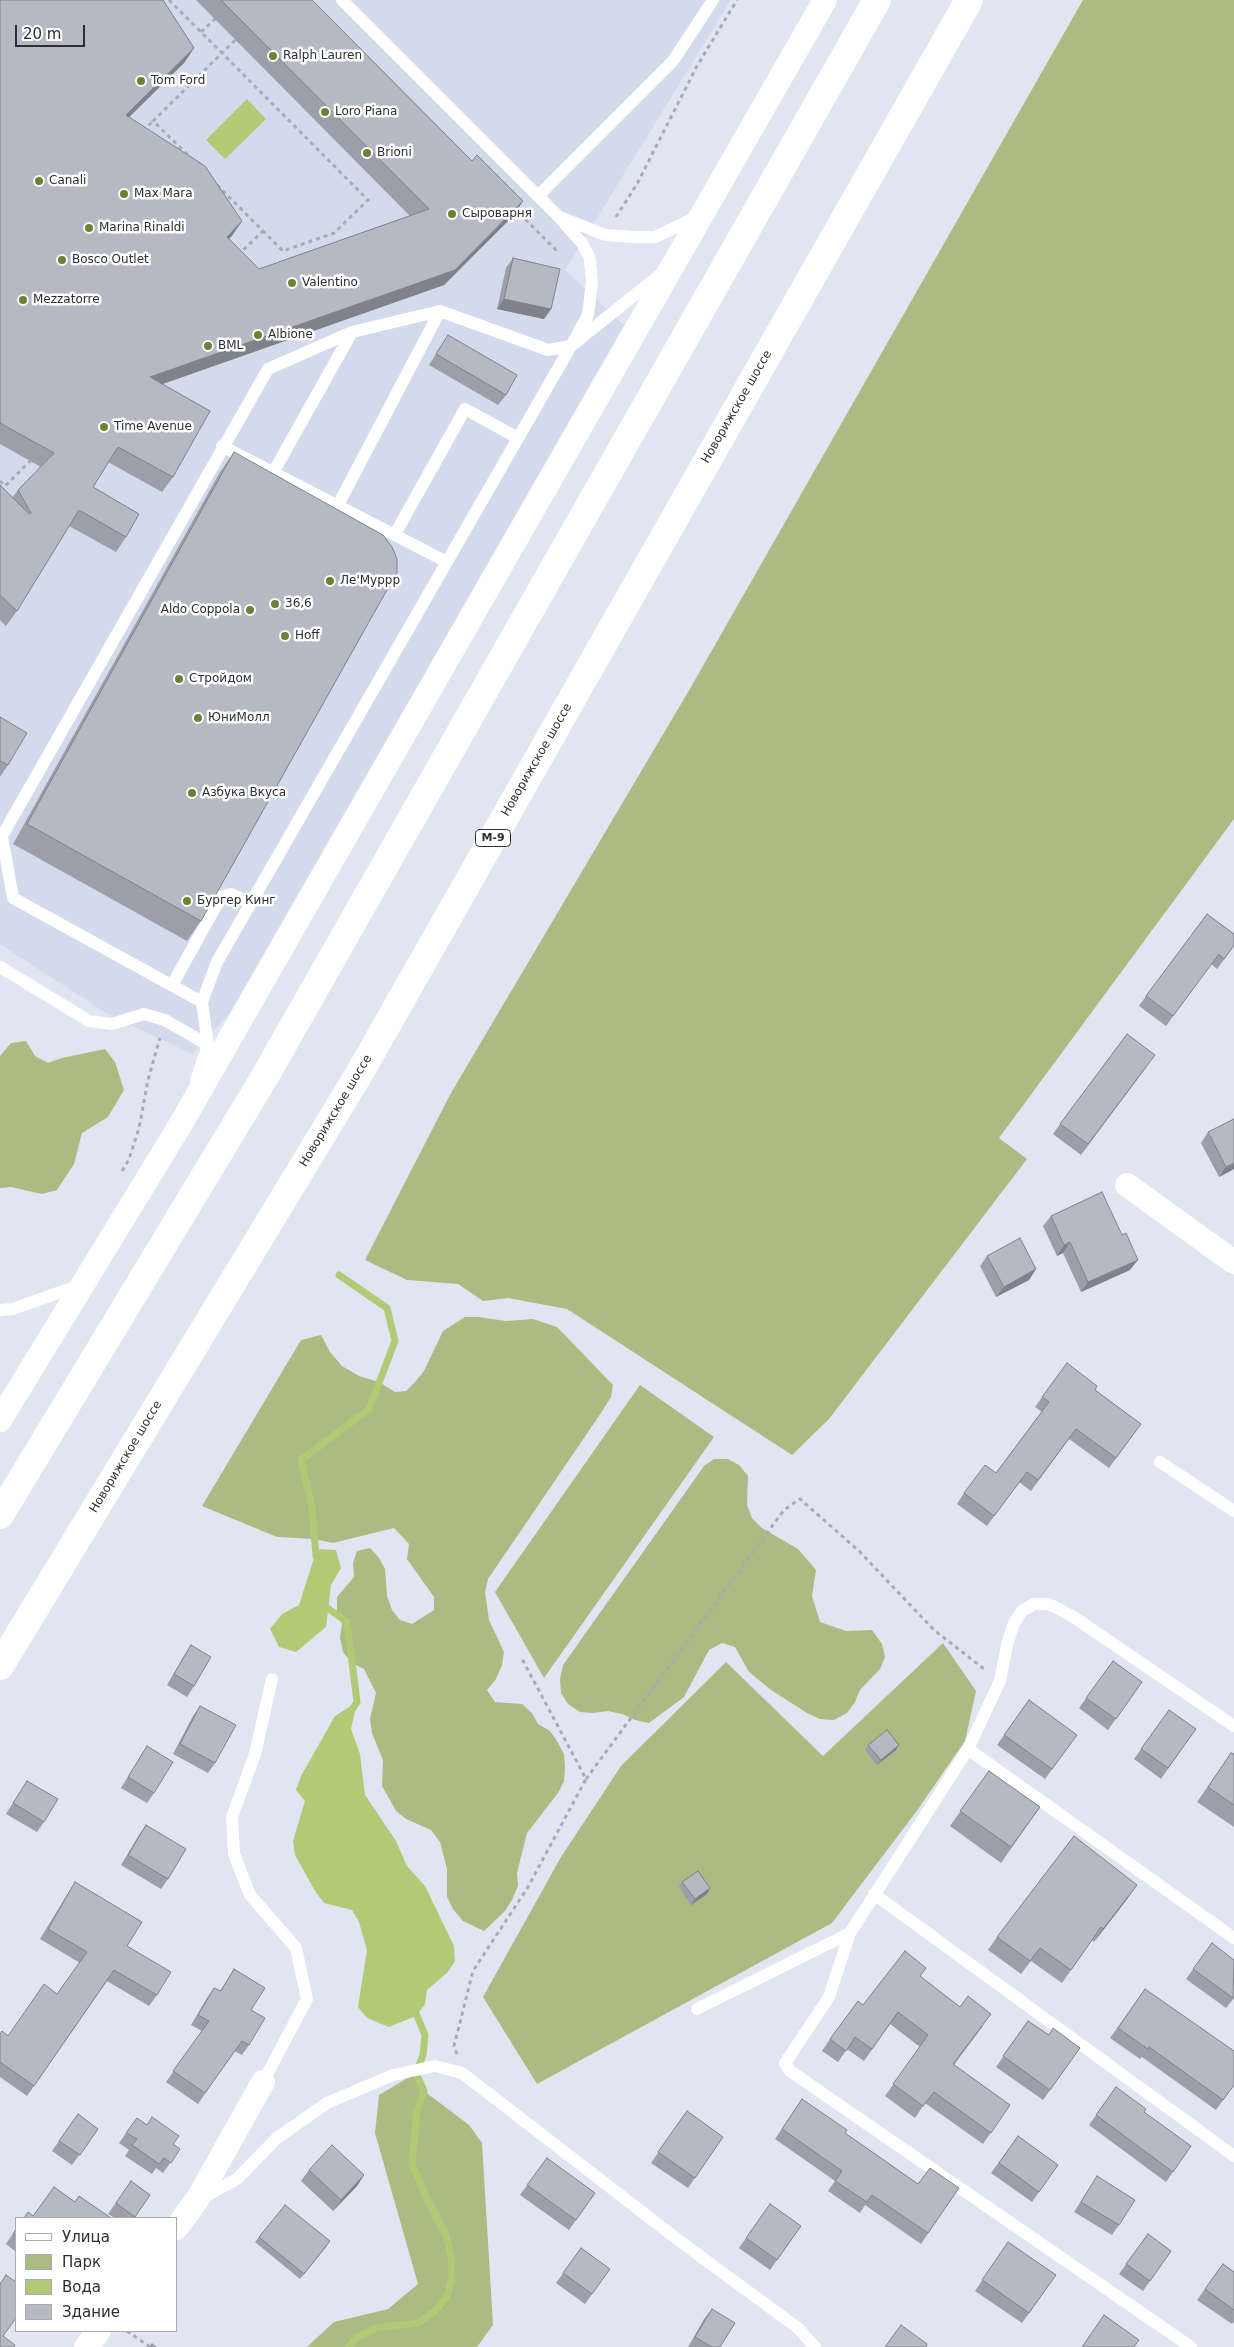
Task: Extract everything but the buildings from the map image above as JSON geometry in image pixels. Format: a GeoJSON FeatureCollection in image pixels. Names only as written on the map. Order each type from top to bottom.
{"type":"FeatureCollection","features":[{"type":"Feature","properties":{"kind":"highway"},"geometry":{"type":"LineString","coordinates":[[0,1515],[274,1060],[877,0]]}},
{"type":"Feature","properties":{"kind":"highway","name":"Новорижское шоссе"},"geometry":{"type":"LineString","coordinates":[[0,1666],[359,1074],[969,0]]}},
{"type":"Feature","properties":{"kind":"street"},"geometry":{"type":"LineString","coordinates":[[0,1420],[180,1127],[825,0]]}},
{"type":"Feature","properties":{"kind":"street"},"geometry":{"type":"LineString","coordinates":[[1127,1184],[1234,1262]]}},
{"type":"Feature","properties":{"kind":"street"},"geometry":{"type":"LineString","coordinates":[[178,2225],[197,2200],[263,2082]]}},
{"type":"Feature","properties":{"kind":"street"},"geometry":{"type":"LineString","coordinates":[[86,2347],[98,2332]]}},
{"type":"Feature","properties":{"kind":"lane"},"geometry":{"type":"LineString","coordinates":[[180,1127],[208,1045],[202,1002],[217,962],[588,315],[592,282],[590,259],[582,242],[342,0]]}},
{"type":"Feature","properties":{"kind":"lane"},"geometry":{"type":"LineString","coordinates":[[538,196],[673,61],[713,0]]}},
{"type":"Feature","properties":{"kind":"lane"},"geometry":{"type":"LineString","coordinates":[[558,216],[605,235],[655,237],[704,213]]}},
{"type":"Feature","properties":{"kind":"lane"},"geometry":{"type":"LineString","coordinates":[[202,1002],[13,898],[2,836],[222,446],[268,369],[352,332],[440,311],[548,350],[571,346],[677,261]]}},
{"type":"Feature","properties":{"kind":"lane"},"geometry":{"type":"LineString","coordinates":[[338,505],[440,311]]}},
{"type":"Feature","properties":{"kind":"lane"},"geometry":{"type":"LineString","coordinates":[[274,471],[352,332]]}},
{"type":"Feature","properties":{"kind":"lane"},"geometry":{"type":"LineString","coordinates":[[395,534],[465,409],[518,438]]}},
{"type":"Feature","properties":{"kind":"lane"},"geometry":{"type":"LineString","coordinates":[[222,446],[274,471],[447,562]]}},
{"type":"Feature","properties":{"kind":"lane"},"geometry":{"type":"LineString","coordinates":[[172,985],[221,897],[231,894],[251,903]]}},
{"type":"Feature","properties":{"kind":"lane"},"geometry":{"type":"LineString","coordinates":[[0,967],[89,1021],[112,1024],[144,1014],[165,1020],[208,1045]]}},
{"type":"Feature","properties":{"kind":"lane"},"geometry":{"type":"LineString","coordinates":[[0,1310],[13,1309],[85,1283]]}},
{"type":"Feature","properties":{"kind":"lane"},"geometry":{"type":"LineString","coordinates":[[1160,1462],[1234,1511]]}},
{"type":"Feature","properties":{"kind":"lane"},"geometry":{"type":"LineString","coordinates":[[1191,2347],[790,2071],[785,2063],[829,1997],[850,1933],[968,1749],[1000,1681],[1007,1645],[1014,1623],[1022,1611],[1034,1604],[1049,1604],[1072,1616],[1234,1726]]}},
{"type":"Feature","properties":{"kind":"lane"},"geometry":{"type":"LineString","coordinates":[[263,2082],[307,1999],[296,1948],[250,1895],[234,1854],[232,1817],[255,1754],[272,1679]]}},
{"type":"Feature","properties":{"kind":"lane"},"geometry":{"type":"LineString","coordinates":[[968,1749],[1234,1938]]}},
{"type":"Feature","properties":{"kind":"lane"},"geometry":{"type":"LineString","coordinates":[[874,1894],[1234,2156]]}},
{"type":"Feature","properties":{"kind":"lane"},"geometry":{"type":"LineString","coordinates":[[698,2009],[850,1933]]}},
{"type":"Feature","properties":{"kind":"lane"},"geometry":{"type":"LineString","coordinates":[[197,2200],[237,2179],[277,2138],[326,2103],[393,2075],[435,2066],[462,2073],[681,2242],[798,2328],[815,2347]]}},
{"type":"Feature","properties":{"kind":"path"},"geometry":{"type":"LineString","coordinates":[[169,0],[368,200],[334,233],[283,251],[215,183]]}},
{"type":"Feature","properties":{"kind":"path"},"geometry":{"type":"LineString","coordinates":[[605,235],[637,184],[696,66],[737,0]]}},
{"type":"Feature","properties":{"kind":"path"},"geometry":{"type":"LineString","coordinates":[[201,32],[215,19]]}},
{"type":"Feature","properties":{"kind":"path"},"geometry":{"type":"LineString","coordinates":[[139,135],[235,40]]}},
{"type":"Feature","properties":{"kind":"path"},"geometry":{"type":"LineString","coordinates":[[153,121],[194,162]]}},
{"type":"Feature","properties":{"kind":"path"},"geometry":{"type":"LineString","coordinates":[[510,204],[559,253]]}},
{"type":"Feature","properties":{"kind":"path"},"geometry":{"type":"LineString","coordinates":[[235,258],[262,231]]}},
{"type":"Feature","properties":{"kind":"path"},"geometry":{"type":"LineString","coordinates":[[0,481],[5,486],[40,452]]}},
{"type":"Feature","properties":{"kind":"path"},"geometry":{"type":"LineString","coordinates":[[120,1175],[129,1158],[139,1128],[148,1080],[165,1020]]}},
{"type":"Feature","properties":{"kind":"path"},"geometry":{"type":"LineString","coordinates":[[462,2073],[454,2046],[472,1971],[528,1887],[586,1779],[784,1510],[800,1499],[860,1551],[934,1630],[1000,1681]]}},
{"type":"Feature","properties":{"kind":"path"},"geometry":{"type":"LineString","coordinates":[[521,1657],[586,1779]]}},
{"type":"Feature","properties":{"kind":"path"},"geometry":{"type":"LineString","coordinates":[[128,2332],[150,2347]]}},
{"type":"Feature","properties":{"kind":"shaded area"},"geometry":{"type":"Polygon","coordinates":[[[0,0],[731,0],[565,270],[624,325],[229,1014],[192,1054],[106,1013],[0,944],[0,0]]]}},
{"type":"Feature","properties":{"kind":"green space"},"geometry":{"type":"Polygon","coordinates":[[[1083,0],[1234,0],[1234,819],[999,1138],[1027,1159],[829,1419],[792,1455],[567,1309],[508,1298],[483,1301],[458,1284],[407,1280],[365,1260],[451,1093],[691,687],[1083,0]]]}},
{"type":"Feature","properties":{"kind":"green space"},"geometry":{"type":"Polygon","coordinates":[[[26,1041],[35,1056],[48,1063],[62,1058],[105,1049],[115,1062],[124,1090],[108,1117],[82,1133],[74,1164],[57,1190],[42,1194],[11,1187],[0,1188],[0,1056],[11,1043],[26,1041]]]}},
{"type":"Feature","properties":{"kind":"green space"},"geometry":{"type":"Polygon","coordinates":[[[465,1317],[506,1321],[533,1319],[557,1327],[613,1385],[611,1397],[603,1410],[488,1579],[485,1592],[489,1620],[504,1652],[502,1665],[496,1679],[487,1690],[495,1702],[522,1704],[532,1713],[538,1724],[550,1731],[557,1741],[564,1754],[565,1767],[564,1781],[558,1793],[527,1833],[517,1873],[518,1886],[512,1900],[505,1911],[484,1931],[463,1921],[453,1909],[447,1897],[447,1869],[440,1842],[431,1830],[406,1819],[396,1811],[382,1786],[383,1760],[372,1733],[370,1719],[376,1693],[364,1669],[352,1663],[343,1652],[340,1638],[342,1624],[337,1612],[337,1597],[354,1577],[353,1563],[357,1551],[370,1548],[379,1558],[385,1569],[387,1596],[392,1610],[400,1620],[412,1624],[434,1610],[434,1597],[407,1559],[409,1544],[394,1528],[333,1543],[314,1539],[277,1537],[202,1506],[301,1340],[321,1335],[330,1352],[342,1366],[359,1376],[379,1382],[395,1392],[406,1391],[424,1371],[443,1331],[465,1317]]]}},
{"type":"Feature","properties":{"kind":"green space"},"geometry":{"type":"Polygon","coordinates":[[[640,1385],[714,1437],[544,1678],[495,1592],[640,1385]]]}},
{"type":"Feature","properties":{"kind":"green space"},"geometry":{"type":"Polygon","coordinates":[[[714,1459],[728,1459],[739,1465],[748,1476],[747,1505],[752,1518],[762,1528],[798,1549],[816,1570],[812,1596],[820,1622],[846,1631],[872,1630],[882,1644],[885,1657],[880,1669],[860,1690],[855,1702],[847,1713],[834,1720],[820,1719],[807,1713],[771,1690],[749,1672],[735,1647],[722,1643],[709,1650],[684,1697],[649,1723],[608,1711],[580,1712],[568,1704],[561,1693],[560,1679],[563,1665],[704,1466],[714,1459]]]}},
{"type":"Feature","properties":{"kind":"green space"},"geometry":{"type":"Polygon","coordinates":[[[943,1643],[976,1691],[965,1741],[916,1812],[832,1923],[537,2084],[483,1997],[561,1857],[621,1766],[726,1662],[823,1756],[943,1643]]]}},
{"type":"Feature","properties":{"kind":"green space"},"geometry":{"type":"Polygon","coordinates":[[[416,2073],[424,2091],[469,2125],[482,2143],[493,2325],[477,2347],[307,2347],[334,2322],[388,2309],[418,2284],[375,2133],[379,2095],[416,2073]]]}},
{"type":"Feature","properties":{"kind":"water"},"geometry":{"type":"Polygon","coordinates":[[[247,99],[266,119],[225,159],[206,140],[247,99]]]}},
{"type":"Feature","properties":{"kind":"water"},"geometry":{"type":"Polygon","coordinates":[[[317,1549],[336,1550],[341,1568],[331,1585],[326,1627],[296,1652],[279,1647],[270,1629],[282,1614],[299,1605],[317,1549]]]}},
{"type":"Feature","properties":{"kind":"water"},"geometry":{"type":"Polygon","coordinates":[[[357,1702],[351,1729],[360,1754],[365,1795],[396,1841],[407,1866],[425,1886],[454,1946],[455,1961],[448,1972],[427,1990],[425,2004],[416,2016],[389,2027],[367,2018],[358,2007],[367,1950],[359,1922],[352,1910],[324,1903],[295,1855],[293,1841],[305,1801],[296,1790],[301,1776],[335,1716],[357,1702]]]}},
{"type":"Feature","properties":{"kind":"waterway"},"geometry":{"type":"LineString","coordinates":[[316,1556],[312,1507],[301,1460],[369,1409],[395,1341],[387,1308],[339,1275]]}},
{"type":"Feature","properties":{"kind":"waterway"},"geometry":{"type":"LineString","coordinates":[[319,1602],[347,1622],[357,1702],[352,1710]]}},
{"type":"Feature","properties":{"kind":"waterway"},"geometry":{"type":"LineString","coordinates":[[349,2347],[357,2337],[376,2328],[418,2323],[434,2312],[447,2296],[452,2277],[451,2256],[446,2235],[428,2201],[412,2164],[417,2109],[424,2091],[416,2073],[423,2055],[425,2035],[414,2008]]}},
{"type":"Feature","properties":{"kind":"place","name":"Ralph Lauren"},"geometry":{"type":"Point","coordinates":[273,56]}},
{"type":"Feature","properties":{"kind":"place","name":"Tom Ford"},"geometry":{"type":"Point","coordinates":[141,81]}},
{"type":"Feature","properties":{"kind":"place","name":"Loro Piana"},"geometry":{"type":"Point","coordinates":[325,112]}},
{"type":"Feature","properties":{"kind":"place","name":"Brioni"},"geometry":{"type":"Point","coordinates":[367,153]}},
{"type":"Feature","properties":{"kind":"place","name":"Canali"},"geometry":{"type":"Point","coordinates":[39,181]}},
{"type":"Feature","properties":{"kind":"place","name":"Max Mara"},"geometry":{"type":"Point","coordinates":[124,194]}},
{"type":"Feature","properties":{"kind":"place","name":"Сыроварня"},"geometry":{"type":"Point","coordinates":[452,214]}},
{"type":"Feature","properties":{"kind":"place","name":"Marina Rinaldi"},"geometry":{"type":"Point","coordinates":[89,228]}},
{"type":"Feature","properties":{"kind":"place","name":"Bosco Outlet"},"geometry":{"type":"Point","coordinates":[62,260]}},
{"type":"Feature","properties":{"kind":"place","name":"Valentino"},"geometry":{"type":"Point","coordinates":[292,283]}},
{"type":"Feature","properties":{"kind":"place","name":"Mezzatorre"},"geometry":{"type":"Point","coordinates":[23,300]}},
{"type":"Feature","properties":{"kind":"place","name":"Albione"},"geometry":{"type":"Point","coordinates":[258,335]}},
{"type":"Feature","properties":{"kind":"place","name":"BML"},"geometry":{"type":"Point","coordinates":[208,346]}},
{"type":"Feature","properties":{"kind":"place","name":"Time Avenue"},"geometry":{"type":"Point","coordinates":[104,427]}},
{"type":"Feature","properties":{"kind":"place","name":"Ле'Муррр"},"geometry":{"type":"Point","coordinates":[330,581]}},
{"type":"Feature","properties":{"kind":"place","name":"36,6"},"geometry":{"type":"Point","coordinates":[275,604]}},
{"type":"Feature","properties":{"kind":"place","name":"Aldo Coppola"},"geometry":{"type":"Point","coordinates":[250,610]}},
{"type":"Feature","properties":{"kind":"place","name":"Hoff"},"geometry":{"type":"Point","coordinates":[285,636]}},
{"type":"Feature","properties":{"kind":"place","name":"Стройдом"},"geometry":{"type":"Point","coordinates":[179,679]}},
{"type":"Feature","properties":{"kind":"place","name":"ЮниМолл"},"geometry":{"type":"Point","coordinates":[198,718]}},
{"type":"Feature","properties":{"kind":"place","name":"Азбука Вкуса"},"geometry":{"type":"Point","coordinates":[192,793]}},
{"type":"Feature","properties":{"kind":"place","name":"Бургер Кинг"},"geometry":{"type":"Point","coordinates":[187,901]}}]}
